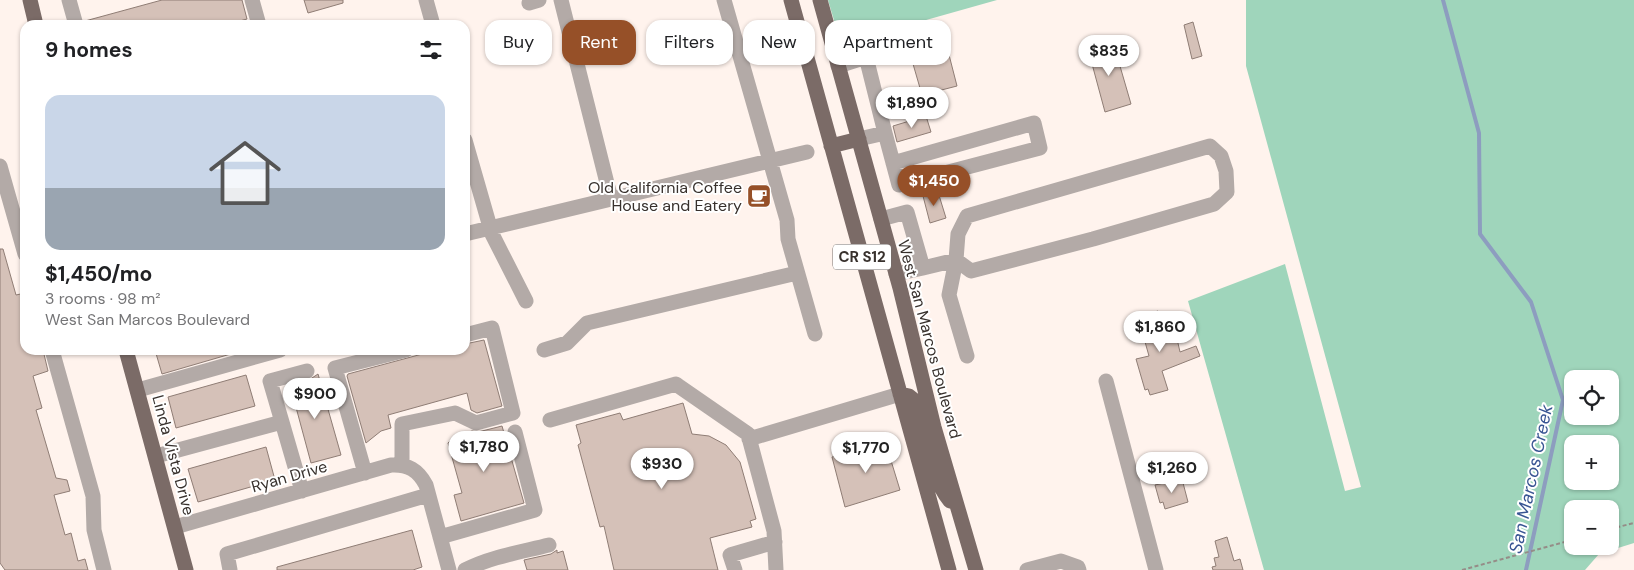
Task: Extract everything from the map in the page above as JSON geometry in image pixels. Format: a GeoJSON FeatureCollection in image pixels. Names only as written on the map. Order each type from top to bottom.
{"type":"FeatureCollection","features":[{"type":"Feature","properties":{"kind":"main road"},"geometry":{"type":"LineString","coordinates":[[30,0],[35,20]]}},
{"type":"Feature","properties":{"kind":"main road","name":"CR S12"},"geometry":{"type":"LineString","coordinates":[[790,0],[948,570]]}},
{"type":"Feature","properties":{"kind":"main road","name":"West San Marcos Boulevard"},"geometry":{"type":"LineString","coordinates":[[820,0],[896,274],[934,426],[976,570]]}},
{"type":"Feature","properties":{"kind":"main road"},"geometry":{"type":"LineString","coordinates":[[831,146],[859,140]]}},
{"type":"Feature","properties":{"kind":"main road","name":"Linda Vista Drive"},"geometry":{"type":"LineString","coordinates":[[128,355],[186,570]]}},
{"type":"Feature","properties":{"kind":"main road"},"geometry":{"type":"LineString","coordinates":[[900,394],[914,400],[935,474],[945,495],[959,512]]}},
{"type":"Feature","properties":{"kind":"street"},"geometry":{"type":"LineString","coordinates":[[68,0],[74,20]]}},
{"type":"Feature","properties":{"kind":"street"},"geometry":{"type":"LineString","coordinates":[[252,0],[258,20]]}},
{"type":"Feature","properties":{"kind":"street"},"geometry":{"type":"LineString","coordinates":[[426,0],[432,20]]}},
{"type":"Feature","properties":{"kind":"street"},"geometry":{"type":"LineString","coordinates":[[561,0],[612,199]]}},
{"type":"Feature","properties":{"kind":"street"},"geometry":{"type":"LineString","coordinates":[[724,0],[788,220],[788,239],[815,334]]}},
{"type":"Feature","properties":{"kind":"street"},"geometry":{"type":"LineString","coordinates":[[838,66],[866,57],[884,133],[899,185],[1040,148],[1034,123],[893,163]]}},
{"type":"Feature","properties":{"kind":"street"},"geometry":{"type":"LineString","coordinates":[[859,140],[884,133]]}},
{"type":"Feature","properties":{"kind":"street"},"geometry":{"type":"LineString","coordinates":[[896,274],[956,260],[971,271],[1094,239],[1214,204],[1227,192],[1226,171],[1221,156],[1210,146],[967,216],[958,234],[956,260],[950,295],[967,356]]}},
{"type":"Feature","properties":{"kind":"street"},"geometry":{"type":"LineString","coordinates":[[470,233],[807,152]]}},
{"type":"Feature","properties":{"kind":"street"},"geometry":{"type":"LineString","coordinates":[[0,166],[20,236]]}},
{"type":"Feature","properties":{"kind":"street"},"geometry":{"type":"LineString","coordinates":[[470,167],[492,234],[526,301]]}},
{"type":"Feature","properties":{"kind":"street"},"geometry":{"type":"LineString","coordinates":[[881,219],[907,212],[923,268]]}},
{"type":"Feature","properties":{"kind":"street"},"geometry":{"type":"LineString","coordinates":[[544,350],[567,343],[586,323],[797,273]]}},
{"type":"Feature","properties":{"kind":"street"},"geometry":{"type":"LineString","coordinates":[[449,570],[421,475],[407,467],[402,424],[455,413],[476,423],[513,413],[492,328],[470,334]]}},
{"type":"Feature","properties":{"kind":"street"},"geometry":{"type":"LineString","coordinates":[[53,355],[93,496],[94,530],[104,570]]}},
{"type":"Feature","properties":{"kind":"street"},"geometry":{"type":"LineString","coordinates":[[138,390],[262,355]]}},
{"type":"Feature","properties":{"kind":"street"},"geometry":{"type":"LineString","coordinates":[[365,473],[335,368],[386,355]]}},
{"type":"Feature","properties":{"kind":"street"},"geometry":{"type":"LineString","coordinates":[[302,491],[270,381],[307,370]]}},
{"type":"Feature","properties":{"kind":"street"},"geometry":{"type":"LineString","coordinates":[[1106,381],[1156,570]]}},
{"type":"Feature","properties":{"kind":"street"},"geometry":{"type":"LineString","coordinates":[[550,420],[676,384],[748,434],[774,531],[776,570]]}},
{"type":"Feature","properties":{"kind":"street"},"geometry":{"type":"LineString","coordinates":[[749,439],[900,394]]}},
{"type":"Feature","properties":{"kind":"street"},"geometry":{"type":"LineString","coordinates":[[156,456],[282,422]]}},
{"type":"Feature","properties":{"kind":"street"},"geometry":{"type":"LineString","coordinates":[[440,537],[535,510],[515,432]]}},
{"type":"Feature","properties":{"kind":"street","name":"Ryan Drive"},"geometry":{"type":"LineString","coordinates":[[175,527],[391,466],[407,467]]}},
{"type":"Feature","properties":{"kind":"street"},"geometry":{"type":"LineString","coordinates":[[230,570],[227,554],[428,495]]}},
{"type":"Feature","properties":{"kind":"street"},"geometry":{"type":"LineString","coordinates":[[735,570],[730,556],[775,542]]}},
{"type":"Feature","properties":{"kind":"street"},"geometry":{"type":"LineString","coordinates":[[465,570],[500,557],[549,545]]}},
{"type":"Feature","properties":{"kind":"street"},"geometry":{"type":"LineString","coordinates":[[1034,569],[1062,561],[1078,567],[1079,570]]}},
{"type":"Feature","properties":{"kind":"path"},"geometry":{"type":"LineString","coordinates":[[1619,527],[1634,523]]}},
{"type":"Feature","properties":{"kind":"path"},"geometry":{"type":"LineString","coordinates":[[1462,570],[1564,542]]}},
{"type":"Feature","properties":{"kind":"green space"},"geometry":{"type":"Polygon","coordinates":[[[828,0],[997,0],[926,20],[834,20],[828,0]]]}},
{"type":"Feature","properties":{"kind":"green space"},"geometry":{"type":"Polygon","coordinates":[[[1246,0],[1634,0],[1634,543],[1619,548],[1619,500],[1564,500],[1564,555],[1598,555],[1585,570],[1264,570],[1188,301],[1285,264],[1345,491],[1361,487],[1246,66],[1246,0]]]}},
{"type":"Feature","properties":{"kind":"building"},"geometry":{"type":"Polygon","coordinates":[[[162,0],[242,0],[247,19],[243,20],[89,20],[162,0]]]}},
{"type":"Feature","properties":{"kind":"building"},"geometry":{"type":"Polygon","coordinates":[[[304,0],[343,0],[343,3],[308,13],[304,0]]]}},
{"type":"Feature","properties":{"kind":"building"},"geometry":{"type":"Polygon","coordinates":[[[1193,22],[1202,56],[1192,59],[1184,25],[1193,22]]]}},
{"type":"Feature","properties":{"kind":"building"},"geometry":{"type":"Polygon","coordinates":[[[1113,42],[1131,104],[1105,112],[1088,49],[1113,42]]]}},
{"type":"Feature","properties":{"kind":"building"},"geometry":{"type":"Polygon","coordinates":[[[951,63],[957,86],[922,95],[913,65],[951,65],[951,63]]]}},
{"type":"Feature","properties":{"kind":"building"},"geometry":{"type":"Polygon","coordinates":[[[926,116],[931,132],[897,142],[893,126],[926,116]]]}},
{"type":"Feature","properties":{"kind":"building"},"geometry":{"type":"Polygon","coordinates":[[[938,192],[946,218],[930,223],[923,196],[938,192]]]}},
{"type":"Feature","properties":{"kind":"building"},"geometry":{"type":"Polygon","coordinates":[[[0,249],[3,249],[16,295],[20,294],[20,355],[44,355],[48,371],[33,376],[42,408],[36,410],[56,478],[67,480],[70,491],[54,495],[65,535],[71,533],[78,561],[85,559],[88,570],[5,570],[0,563],[0,249]]]}},
{"type":"Feature","properties":{"kind":"building"},"geometry":{"type":"Polygon","coordinates":[[[1158,311],[1164,333],[1175,330],[1180,352],[1196,346],[1200,356],[1162,371],[1168,390],[1150,395],[1148,389],[1145,390],[1136,359],[1149,356],[1138,317],[1158,311]]]}},
{"type":"Feature","properties":{"kind":"building"},"geometry":{"type":"Polygon","coordinates":[[[484,340],[502,406],[477,413],[471,410],[467,393],[388,415],[391,428],[381,431],[366,443],[348,374],[418,355],[470,355],[470,343],[484,340]]]}},
{"type":"Feature","properties":{"kind":"building"},"geometry":{"type":"Polygon","coordinates":[[[156,355],[227,355],[162,374],[156,355]]]}},
{"type":"Feature","properties":{"kind":"building"},"geometry":{"type":"Polygon","coordinates":[[[318,374],[341,455],[311,463],[290,385],[309,380],[318,374]]]}},
{"type":"Feature","properties":{"kind":"building"},"geometry":{"type":"Polygon","coordinates":[[[246,375],[255,406],[176,428],[168,397],[246,375]]]}},
{"type":"Feature","properties":{"kind":"building"},"geometry":{"type":"Polygon","coordinates":[[[683,403],[692,434],[709,436],[726,445],[740,462],[756,519],[750,521],[752,527],[710,538],[718,570],[614,570],[604,526],[600,527],[578,445],[581,443],[576,425],[620,413],[623,420],[683,403]]]}},
{"type":"Feature","properties":{"kind":"building"},"geometry":{"type":"Polygon","coordinates":[[[502,426],[524,503],[461,521],[454,495],[462,493],[448,443],[456,436],[502,426]]]}},
{"type":"Feature","properties":{"kind":"building"},"geometry":{"type":"Polygon","coordinates":[[[885,441],[900,490],[845,507],[832,457],[885,441]]]}},
{"type":"Feature","properties":{"kind":"building"},"geometry":{"type":"Polygon","coordinates":[[[266,447],[275,480],[198,502],[188,469],[266,447]]]}},
{"type":"Feature","properties":{"kind":"building"},"geometry":{"type":"Polygon","coordinates":[[[1182,479],[1188,502],[1165,509],[1163,502],[1160,503],[1155,485],[1182,479]]]}},
{"type":"Feature","properties":{"kind":"building"},"geometry":{"type":"Polygon","coordinates":[[[412,530],[422,567],[413,570],[277,570],[277,567],[412,530]]]}},
{"type":"Feature","properties":{"kind":"building"},"geometry":{"type":"Polygon","coordinates":[[[1227,537],[1234,561],[1240,559],[1243,570],[1213,570],[1212,567],[1216,566],[1214,558],[1219,557],[1215,541],[1227,537]]]}},
{"type":"Feature","properties":{"kind":"building"},"geometry":{"type":"Polygon","coordinates":[[[557,550],[557,553],[563,551],[568,570],[527,570],[524,560],[551,554],[557,550]]]}},
{"type":"Feature","properties":{"kind":"waterway","name":"San Marcos Creek"},"geometry":{"type":"LineString","coordinates":[[1443,0],[1479,133],[1480,234],[1531,302],[1563,400],[1526,570]]}},
{"type":"Feature","properties":{"kind":"place","name":"Old California Coffee House and Eatery"},"geometry":{"type":"Point","coordinates":[759,196]}}]}
